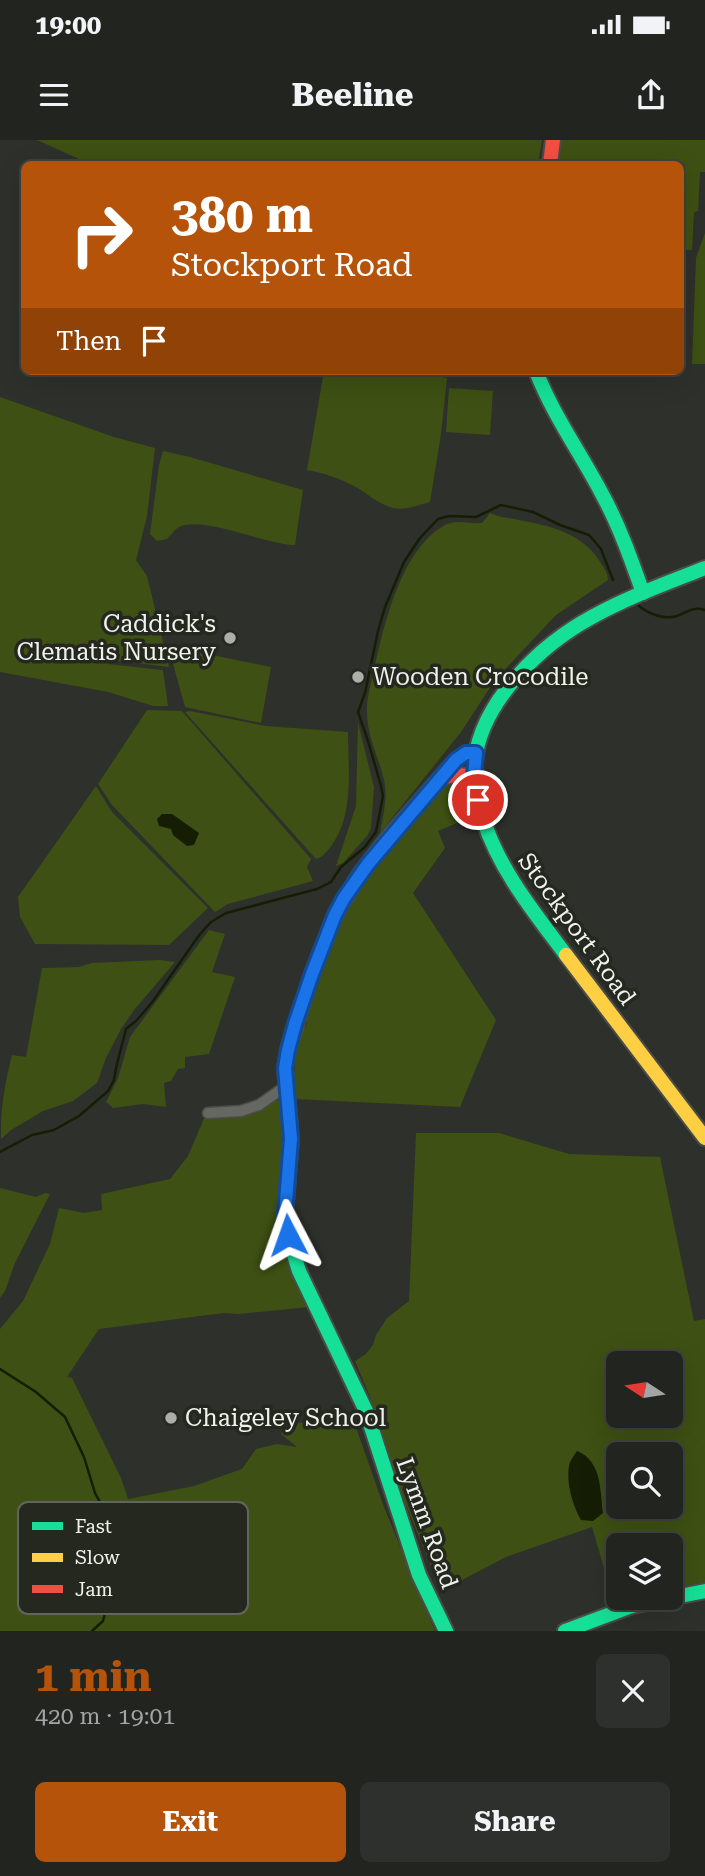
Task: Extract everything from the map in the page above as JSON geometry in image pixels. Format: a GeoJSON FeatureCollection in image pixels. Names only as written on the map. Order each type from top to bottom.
{"type":"FeatureCollection","features":[{"type":"Feature","properties":{"kind":"main road"},"geometry":{"type":"LineString","coordinates":[[550,161],[553,140]]}},
{"type":"Feature","properties":{"kind":"main road"},"geometry":{"type":"LineString","coordinates":[[538,375],[559,421],[603,495],[624,540],[643,593]]}},
{"type":"Feature","properties":{"kind":"main road","name":"Stockport Road"},"geometry":{"type":"LineString","coordinates":[[705,568],[589,618],[546,647],[511,683],[493,710],[480,739],[474,776],[488,835],[517,892],[705,1138]]}},
{"type":"Feature","properties":{"kind":"main road","name":"Lymm Road"},"geometry":{"type":"LineString","coordinates":[[446,1631],[419,1575],[366,1411],[320,1318],[295,1259],[288,1235],[285,1214],[291,1139],[285,1068],[295,1024],[339,906],[368,864],[461,755],[476,753]]}},
{"type":"Feature","properties":{"kind":"main road"},"geometry":{"type":"LineString","coordinates":[[442,778],[474,776]]}},
{"type":"Feature","properties":{"kind":"main road"},"geometry":{"type":"LineString","coordinates":[[683,1595],[705,1591]]}},
{"type":"Feature","properties":{"kind":"main road"},"geometry":{"type":"LineString","coordinates":[[565,1631],[621,1610]]}},
{"type":"Feature","properties":{"kind":"street"},"geometry":{"type":"LineString","coordinates":[[208,1113],[241,1111],[259,1105],[286,1086]]}},
{"type":"Feature","properties":{"kind":"green space"},"geometry":{"type":"Polygon","coordinates":[[[37,140],[542,140],[538,161],[83,161],[37,140]]]}},
{"type":"Feature","properties":{"kind":"green space"},"geometry":{"type":"Polygon","coordinates":[[[560,140],[705,140],[705,172],[700,172],[692,250],[684,250],[684,161],[557,161],[560,140]]]}},
{"type":"Feature","properties":{"kind":"green space"},"geometry":{"type":"Polygon","coordinates":[[[705,233],[705,364],[692,364],[696,258],[705,233]]]}},
{"type":"Feature","properties":{"kind":"green space"},"geometry":{"type":"Polygon","coordinates":[[[323,375],[432,375],[447,378],[430,502],[407,508],[393,508],[343,481],[307,470],[323,375]]]}},
{"type":"Feature","properties":{"kind":"green space"},"geometry":{"type":"Polygon","coordinates":[[[449,388],[493,391],[490,435],[446,432],[449,388]]]}},
{"type":"Feature","properties":{"kind":"green space"},"geometry":{"type":"Polygon","coordinates":[[[0,397],[114,437],[155,448],[147,516],[136,560],[147,576],[169,667],[109,660],[108,664],[163,670],[168,706],[153,706],[108,692],[0,672],[0,397]]]}},
{"type":"Feature","properties":{"kind":"green space"},"geometry":{"type":"Polygon","coordinates":[[[163,451],[303,490],[295,545],[218,527],[189,524],[179,527],[167,539],[157,541],[150,534],[163,451]]]}},
{"type":"Feature","properties":{"kind":"green space"},"geometry":{"type":"Polygon","coordinates":[[[490,513],[545,526],[575,538],[592,551],[606,572],[608,580],[556,615],[495,680],[461,732],[380,833],[385,806],[385,786],[369,730],[367,708],[389,611],[406,570],[430,536],[450,523],[482,523],[490,513]]]}},
{"type":"Feature","properties":{"kind":"green space"},"geometry":{"type":"Polygon","coordinates":[[[168,646],[271,667],[261,723],[185,707],[168,646]]]}},
{"type":"Feature","properties":{"kind":"green space"},"geometry":{"type":"Polygon","coordinates":[[[147,710],[182,711],[311,859],[307,867],[313,881],[228,904],[215,912],[112,805],[98,784],[147,710]]]}},
{"type":"Feature","properties":{"kind":"green space"},"geometry":{"type":"Polygon","coordinates":[[[185,712],[266,726],[348,732],[349,778],[343,823],[323,855],[316,859],[185,712]]]}},
{"type":"Feature","properties":{"kind":"green space"},"geometry":{"type":"Polygon","coordinates":[[[358,723],[374,787],[371,828],[343,863],[336,866],[356,806],[358,723]]]}},
{"type":"Feature","properties":{"kind":"green space"},"geometry":{"type":"Polygon","coordinates":[[[446,779],[461,779],[469,818],[438,831],[445,848],[413,893],[496,1020],[460,1107],[295,1099],[295,1062],[301,1026],[305,1027],[307,1022],[303,1021],[322,965],[348,902],[368,873],[446,779]]]}},
{"type":"Feature","properties":{"kind":"green space"},"geometry":{"type":"Polygon","coordinates":[[[96,786],[112,812],[208,908],[169,945],[35,944],[20,917],[18,897],[96,786]]]}},
{"type":"Feature","properties":{"kind":"green space"},"geometry":{"type":"Polygon","coordinates":[[[209,930],[225,934],[212,972],[235,977],[209,1054],[185,1057],[185,1068],[178,1069],[171,1081],[164,1083],[166,1107],[143,1104],[113,1108],[106,1102],[118,1078],[130,1037],[209,930]]]}},
{"type":"Feature","properties":{"kind":"green space"},"geometry":{"type":"Polygon","coordinates":[[[160,960],[175,962],[121,1029],[97,1083],[73,1101],[43,1111],[1,1139],[2,1107],[9,1065],[12,1055],[26,1057],[42,968],[160,960]]]}},
{"type":"Feature","properties":{"kind":"green space"},"geometry":{"type":"Polygon","coordinates":[[[272,1100],[282,1101],[284,1140],[278,1215],[284,1243],[309,1307],[224,1313],[99,1329],[67,1377],[72,1378],[121,1478],[128,1499],[194,1486],[242,1469],[256,1449],[277,1444],[297,1447],[281,1434],[285,1424],[353,1419],[384,1507],[435,1631],[0,1631],[0,1329],[23,1301],[50,1244],[59,1208],[84,1213],[102,1210],[101,1194],[170,1179],[188,1156],[205,1116],[272,1100]]]}},
{"type":"Feature","properties":{"kind":"green space"},"geometry":{"type":"Polygon","coordinates":[[[416,1133],[499,1133],[569,1154],[660,1157],[694,1321],[705,1319],[705,1582],[683,1586],[683,1533],[606,1533],[606,1575],[592,1527],[506,1557],[441,1591],[402,1495],[370,1397],[355,1361],[373,1345],[387,1318],[409,1301],[416,1133]]]}},
{"type":"Feature","properties":{"kind":"green space"},"geometry":{"type":"Polygon","coordinates":[[[0,1188],[36,1197],[50,1194],[0,1298],[0,1188]]]}},
{"type":"Feature","properties":{"kind":"shaded area"},"geometry":{"type":"Polygon","coordinates":[[[162,814],[172,814],[199,833],[194,845],[187,846],[173,835],[171,829],[159,826],[157,819],[162,814]]]}},
{"type":"Feature","properties":{"kind":"shaded area"},"geometry":{"type":"Polygon","coordinates":[[[577,1451],[591,1462],[598,1477],[603,1513],[593,1521],[581,1520],[571,1494],[569,1466],[577,1451]]]}},
{"type":"Feature","properties":{"kind":"waterway"},"geometry":{"type":"LineString","coordinates":[[0,1152],[32,1135],[54,1130],[79,1116],[108,1091],[114,1080],[126,1029],[153,1001],[211,922],[226,913],[317,889],[331,882],[341,867],[365,847],[376,832],[383,796],[358,712],[385,607],[404,562],[420,538],[438,519],[449,516],[476,517],[501,505],[533,512],[589,535],[601,549],[613,580]]}},
{"type":"Feature","properties":{"kind":"waterway"},"geometry":{"type":"LineString","coordinates":[[639,606],[662,617],[677,616],[694,609],[705,610]]}},
{"type":"Feature","properties":{"kind":"waterway"},"geometry":{"type":"LineString","coordinates":[[0,1369],[36,1392],[65,1417],[84,1457],[100,1502]]}},
{"type":"Feature","properties":{"kind":"waterway"},"geometry":{"type":"LineString","coordinates":[[92,1631],[103,1621],[105,1614]]}},
{"type":"Feature","properties":{"kind":"traffic: fast"},"geometry":{"type":"LineString","coordinates":[[538,375],[608,506],[643,593]]}},
{"type":"Feature","properties":{"kind":"traffic: fast"},"geometry":{"type":"LineString","coordinates":[[566,955],[508,874],[490,838],[475,783],[475,761],[480,739],[501,696],[553,642],[606,610],[705,568]]}},
{"type":"Feature","properties":{"kind":"traffic: fast"},"geometry":{"type":"LineString","coordinates":[[360,874],[335,915],[312,974],[288,1050],[285,1068],[291,1139],[285,1214],[299,1271],[366,1411],[419,1575],[446,1631]]}},
{"type":"Feature","properties":{"kind":"traffic: fast"},"geometry":{"type":"LineString","coordinates":[[683,1595],[705,1591]]}},
{"type":"Feature","properties":{"kind":"traffic: fast"},"geometry":{"type":"LineString","coordinates":[[565,1631],[621,1610]]}},
{"type":"Feature","properties":{"kind":"traffic: slow"},"geometry":{"type":"LineString","coordinates":[[360,874],[456,760],[466,753],[476,753]]}},
{"type":"Feature","properties":{"kind":"traffic: slow"},"geometry":{"type":"LineString","coordinates":[[566,955],[705,1138]]}},
{"type":"Feature","properties":{"kind":"traffic: jam"},"geometry":{"type":"LineString","coordinates":[[550,161],[553,140]]}},
{"type":"Feature","properties":{"kind":"traffic: jam"},"geometry":{"type":"LineString","coordinates":[[442,778],[453,775],[474,776]]}},
{"type":"Feature","properties":{"kind":"place","name":"Caddick's Clematis Nursery"},"geometry":{"type":"Point","coordinates":[230,638]}},
{"type":"Feature","properties":{"kind":"place","name":"Wooden Crocodile"},"geometry":{"type":"Point","coordinates":[358,677]}},
{"type":"Feature","properties":{"kind":"place","name":"Chaigeley School"},"geometry":{"type":"Point","coordinates":[171,1418]}},
{"type":"Feature","properties":{"kind":"route"},"geometry":{"type":"LineString","coordinates":[[288,1235],[285,1214],[291,1139],[285,1068],[295,1024],[335,915],[368,864],[456,760],[466,753],[476,753],[474,776],[478,800]]}}]}
